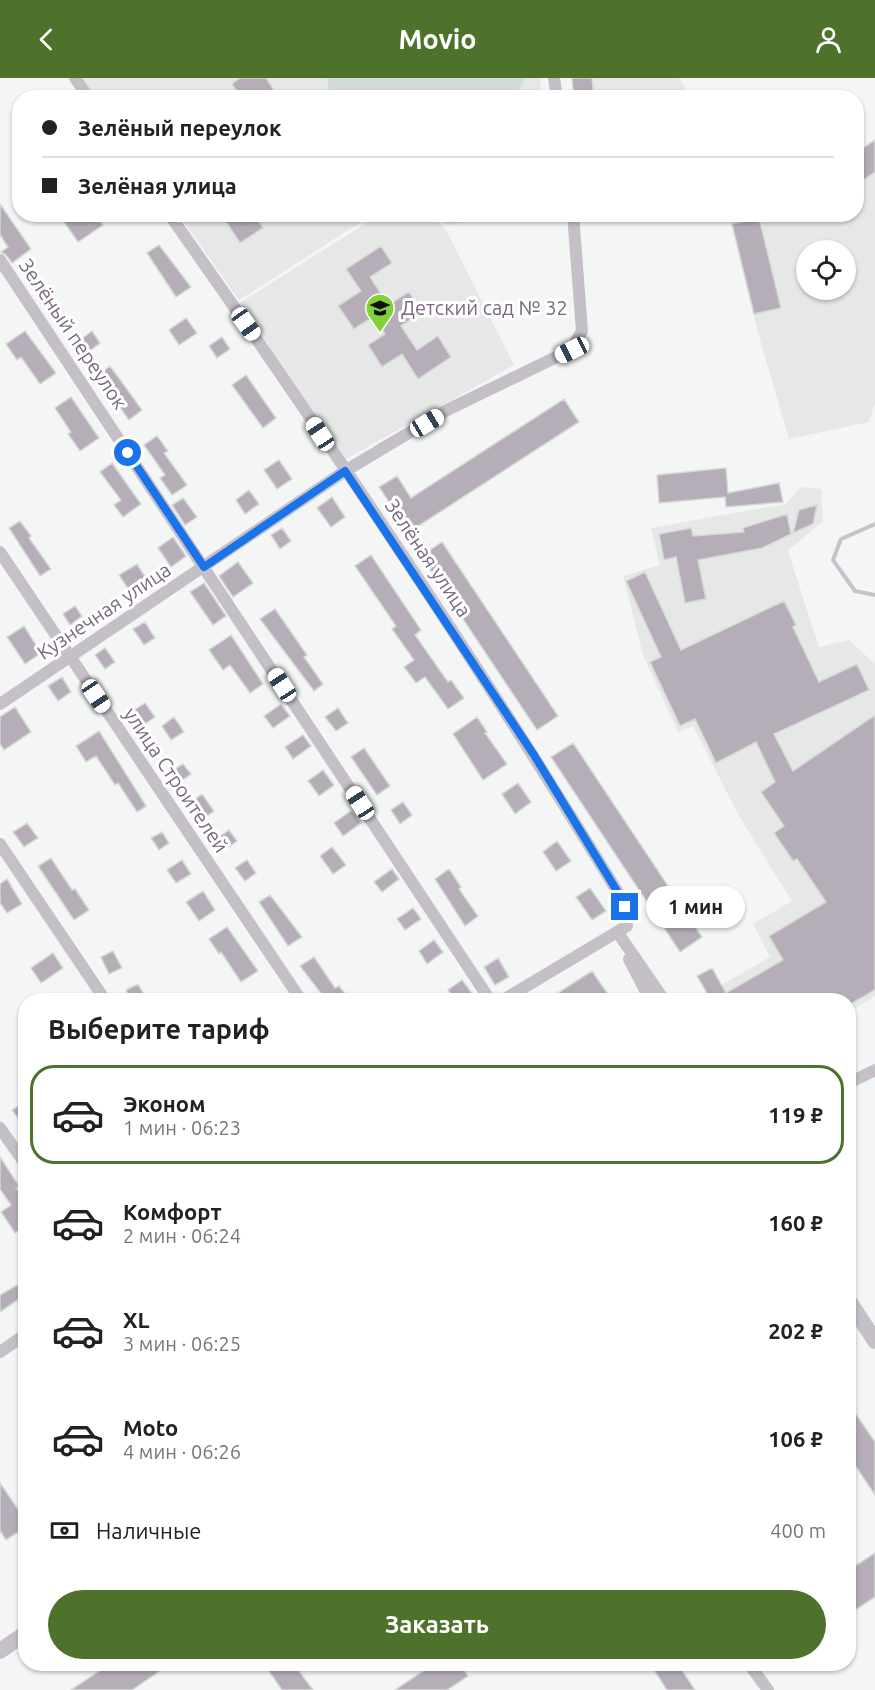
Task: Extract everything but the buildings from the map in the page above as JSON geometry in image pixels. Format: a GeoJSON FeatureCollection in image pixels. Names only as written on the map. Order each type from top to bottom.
{"type":"FeatureCollection","features":[{"type":"Feature","properties":{"kind":"street","name":"Зелёная улица"},"geometry":{"type":"LineString","coordinates":[[175,222],[284,378],[534,755],[617,891],[627,916],[627,926],[618,933]]}},
{"type":"Feature","properties":{"kind":"street","name":"Кузнечная улица"},"geometry":{"type":"LineString","coordinates":[[0,704],[345,471],[447,410],[572,350],[582,331],[574,222]]}},
{"type":"Feature","properties":{"kind":"street","name":"Зелёный переулок"},"geometry":{"type":"LineString","coordinates":[[0,260],[485,993]]}},
{"type":"Feature","properties":{"kind":"street","name":"улица Строителей"},"geometry":{"type":"LineString","coordinates":[[0,552],[296,993]]}},
{"type":"Feature","properties":{"kind":"street"},"geometry":{"type":"LineString","coordinates":[[0,844],[100,993]]}},
{"type":"Feature","properties":{"kind":"street"},"geometry":{"type":"LineString","coordinates":[[515,993],[618,933]]}},
{"type":"Feature","properties":{"kind":"street"},"geometry":{"type":"LineString","coordinates":[[618,933],[647,993]]}},
{"type":"Feature","properties":{"kind":"street"},"geometry":{"type":"LineString","coordinates":[[618,933],[659,993]]}},
{"type":"Feature","properties":{"kind":"street"},"geometry":{"type":"LineString","coordinates":[[856,1080],[875,1070]]}},
{"type":"Feature","properties":{"kind":"street"},"geometry":{"type":"LineString","coordinates":[[0,1128],[18,1154]]}},
{"type":"Feature","properties":{"kind":"street"},"geometry":{"type":"LineString","coordinates":[[856,1312],[875,1341]]}},
{"type":"Feature","properties":{"kind":"street"},"geometry":{"type":"LineString","coordinates":[[0,1352],[18,1340]]}},
{"type":"Feature","properties":{"kind":"street"},"geometry":{"type":"LineString","coordinates":[[0,1651],[18,1639]]}},
{"type":"Feature","properties":{"kind":"street"},"geometry":{"type":"LineString","coordinates":[[754,1671],[768,1690]]}},
{"type":"Feature","properties":{"kind":"shaded area"},"geometry":{"type":"Polygon","coordinates":[[[83,78],[540,78],[541,90],[91,90],[83,78]]]}},
{"type":"Feature","properties":{"kind":"shaded area"},"geometry":{"type":"Polygon","coordinates":[[[327,78],[525,78],[519,90],[329,90],[327,78]]]}},
{"type":"Feature","properties":{"kind":"shaded area"},"geometry":{"type":"Polygon","coordinates":[[[571,78],[679,78],[687,90],[572,90],[571,78]]]}},
{"type":"Feature","properties":{"kind":"shaded area"},"geometry":{"type":"Polygon","coordinates":[[[875,139],[875,403],[869,422],[789,439],[758,333],[731,222],[864,222],[864,147],[875,139]]]}},
{"type":"Feature","properties":{"kind":"shaded area"},"geometry":{"type":"Polygon","coordinates":[[[184,222],[361,222],[239,300],[184,222]]]}},
{"type":"Feature","properties":{"kind":"shaded area","name":"Детский сад № 32"},"geometry":{"type":"Polygon","coordinates":[[[368,222],[439,222],[446,230],[514,365],[346,459],[240,303],[368,222]]]}},
{"type":"Feature","properties":{"kind":"shaded area"},"geometry":{"type":"Polygon","coordinates":[[[444,222],[469,222],[447,225],[444,222]]]}},
{"type":"Feature","properties":{"kind":"shaded area"},"geometry":{"type":"Polygon","coordinates":[[[801,487],[821,489],[823,521],[788,551],[819,647],[849,640],[875,664],[875,996],[856,1008],[856,993],[707,993],[770,957],[753,924],[792,901],[739,816],[693,726],[678,732],[643,655],[623,576],[660,565],[651,528],[786,504],[801,487]]]}},
{"type":"Feature","properties":{"kind":"waterway"},"geometry":{"type":"LineString","coordinates":[[875,524],[841,539],[833,560],[855,591],[875,595]]}},
{"type":"Feature","properties":{"kind":"place","name":"Детский сад № 32"},"geometry":{"type":"Point","coordinates":[380,334]}},
{"type":"Feature","properties":{"kind":"route"},"geometry":{"type":"LineString","coordinates":[[128,453],[204,567],[345,471],[537,760],[625,907]]}}]}
